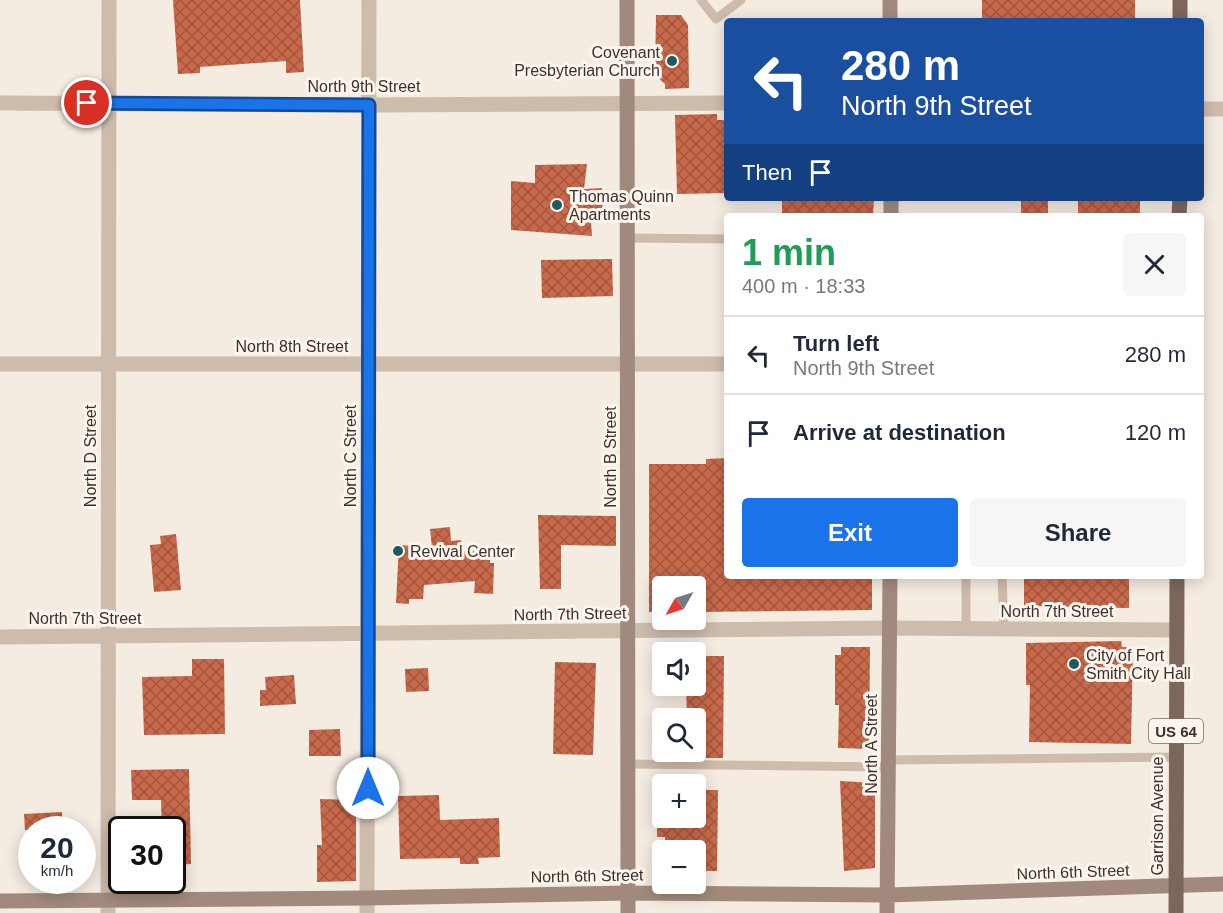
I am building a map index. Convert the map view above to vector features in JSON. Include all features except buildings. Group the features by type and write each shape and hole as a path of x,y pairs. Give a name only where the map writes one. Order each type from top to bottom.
{"main road":[{"path":"1180,0 1180,18"},
{"name":"Garrison Avenue","path":"1176,913 1177,579"}],"street":[{"name":"North D Street","path":"108,906 109,0"},
{"name":"North C Street","path":"367,906 369,0"},
{"name":"North B Street","path":"627,0 628,913"},
{"path":"890,0 890,18"},
{"name":"North 9th Street","path":"0,103 369,105 724,103"},
{"path":"1204,108 1223,109"},
{"name":"North 8th Street","path":"0,364 724,364"},
{"name":"North A Street","path":"887,913 890,579"},
{"name":"North 7th Street","path":"0,637 890,628 1177,630"},
{"name":"North 6th Street","path":"0,901 108,906 367,906 629,893 888,895 1223,884"}],"lane":[{"path":"701,0 716,19 741,0"},
{"path":"627,238 724,239"},
{"path":"966,579 966,628"},
{"path":"1002,579 1004,629"},
{"path":"628,764 889,764 1176,757"}],"place":[{"name":"Covenant Presbyterian Church","path":"672,61"},
{"name":"Thomas Quinn Apartments","path":"557,205"},
{"name":"Revival Center","path":"398,551"},
{"name":"City of Fort Smith City Hall","path":"1074,664"}],"route":[{"path":"87,103 369,105 368,788"}]}
